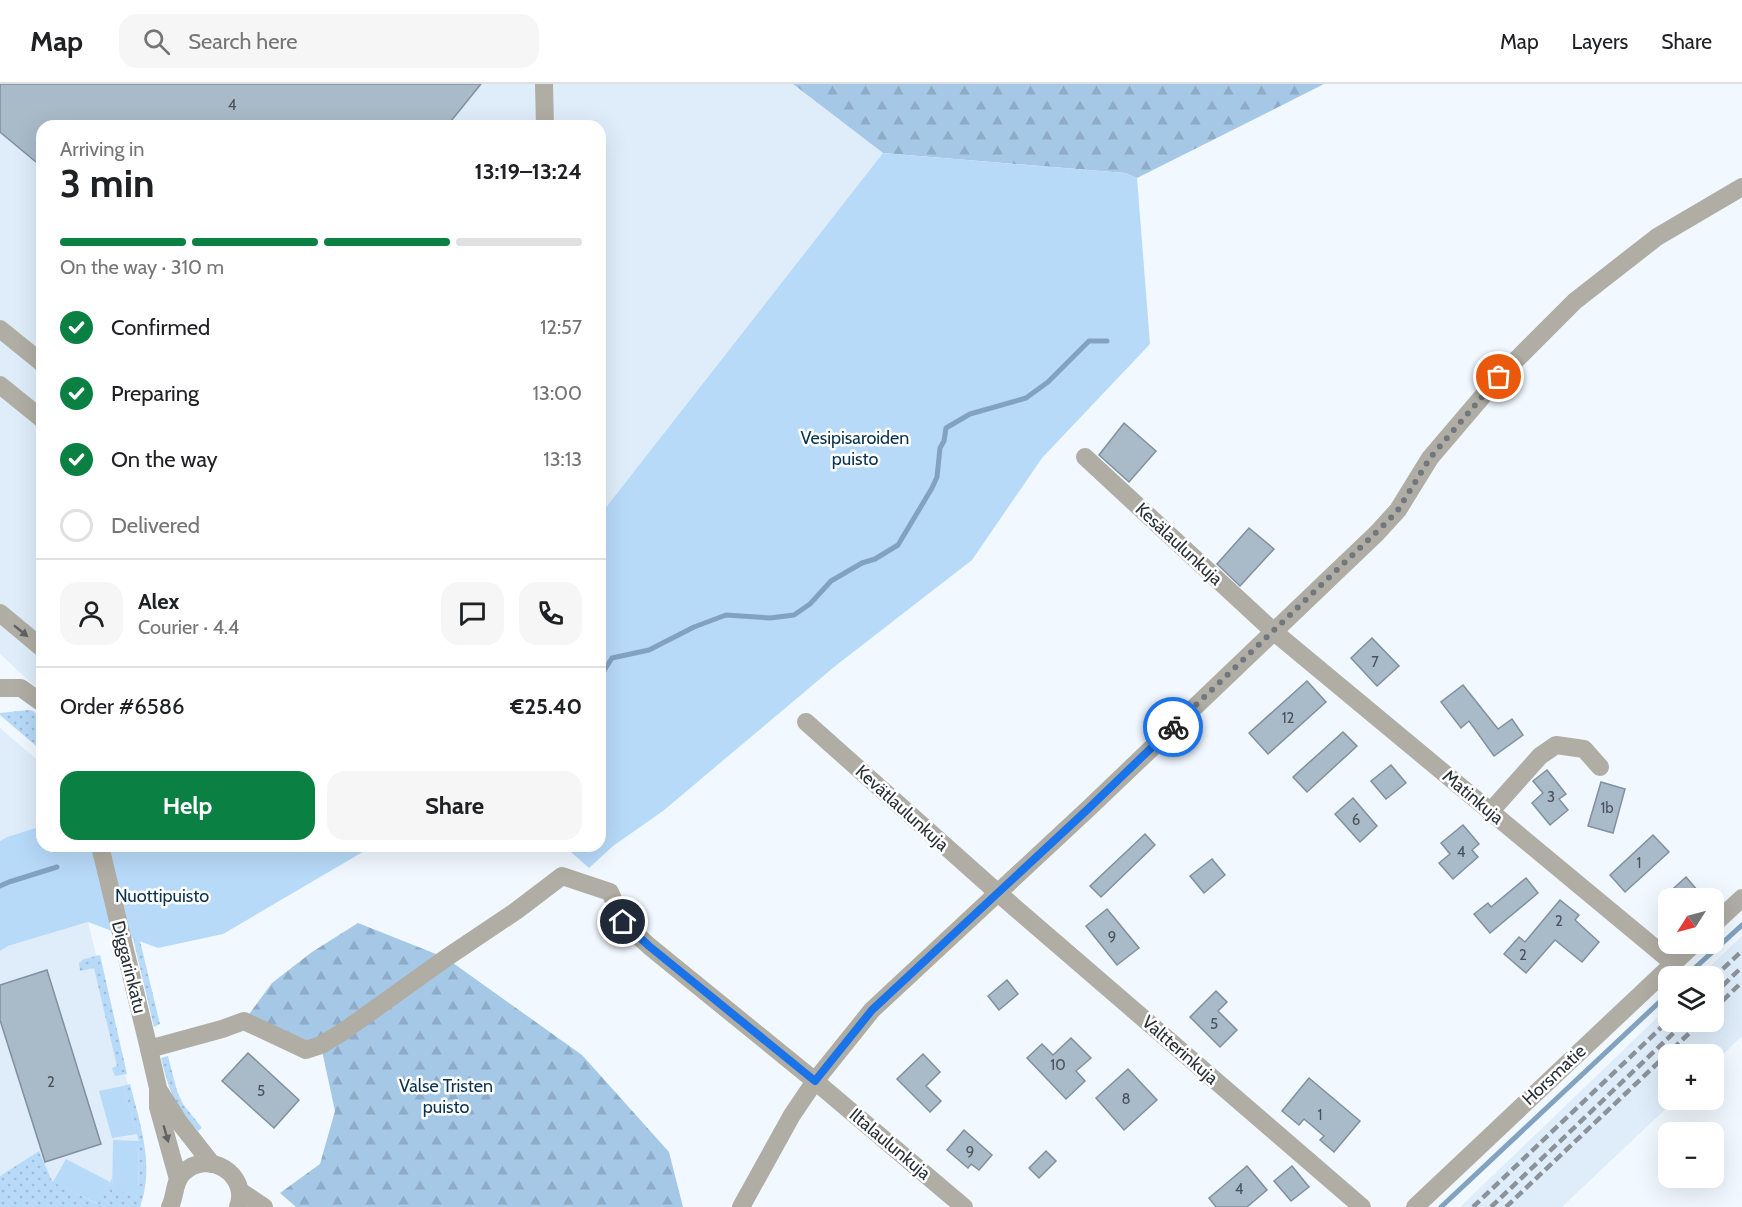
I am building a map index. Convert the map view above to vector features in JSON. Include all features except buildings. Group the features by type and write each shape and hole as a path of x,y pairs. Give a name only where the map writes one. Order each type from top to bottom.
{"street":[{"path":"544,84 545,120"},
{"path":"741,1207 792,1115 815,1081 872,1010 1088,809 1384,525 1398,510 1430,458 1499,377 1575,301 1657,237 1742,187"},
{"path":"0,329 36,358"},
{"path":"0,385 36,414"},
{"name":"Kesälaulunkuja","path":"1085,458 1273,631"},
{"path":"0,613 36,643"},
{"name":"Matinkuja","path":"1273,631 1673,963"},
{"path":"0,688 21,688 36,699"},
{"name":"Kevätlaulunkuja","path":"806,722 998,893"},
{"path":"1490,812 1540,756 1556,745 1584,749 1600,767"},
{"name":"Diggarinkatu","path":"101,852 158,1088 158,1107 178,1179"},
{"name":"Iltalaulunkuja","path":"149,1048 244,1021 306,1050 321,1046 516,911 562,876 610,892 623,922 649,946 815,1081 964,1207"},
{"name":"Valtterinkuja","path":"998,893 1362,1207"},
{"path":"1724,915 1742,898"},
{"name":"Horsmatie","path":"1415,1207 1683,954"},
{"name":"Diggarinkatu","path":"158,1088 179,1122 212,1164 221,1166 236,1181 239,1199"},
{"path":"171,1206 178,1179 189,1167 200,1163 212,1164"},
{"path":"239,1199 264,1207"}],"shaded area":[{"path":"0,84 793,84 883,153 606,507 606,120 36,120 36,687 0,654"},
{"path":"0,728 36,759 36,828 0,841"},
{"path":"88,922 146,1158 107,1207 62,1207 39,1151 0,1176 0,951 8,946"},
{"path":"1742,936 1742,1036 1724,1053 1724,1044 1658,1044 1658,1110 1664,1110 1562,1207 1460,1207 1658,1017 1658,1032 1724,1032 1724,966 1710,966"}],"green space":[{"path":"793,84 1324,84 1137,178 1125,173 883,153"},
{"name":"Vesipisaroiden puisto","path":"883,153 1125,173 1137,178 1150,344 1042,458 972,560 834,667 663,811 613,846 589,868 571,852 606,852 606,507"},
{"path":"29,710 36,714 36,746 0,715 0,713"},
{"name":"Nuottipuisto","path":"36,828 36,852 363,852 223,934 158,948 88,922 8,946 0,951 0,841"},
{"path":"132,908 160,1024 154,1027 126,909"},
{"name":"Valse Tristen puisto","path":"358,923 446,958 582,1055 669,1152 683,1207 296,1207 280,1193 320,1164 335,1111 321,1046 244,1021 272,983 312,952"},
{"path":"100,955 127,1074 115,1076 112,1068 117,1066 94,968 80,971 79,963 84,959"},
{"path":"168,1056 177,1091 183,1104 202,1128 198,1131 183,1113 170,1089 161,1058"},
{"path":"130,1084 142,1130 146,1161 144,1192 140,1207 0,1207 0,1176 39,1151 52,1181 97,1204 112,1179 112,1192 138,1192 139,1141 123,1086"},
{"path":"123,1086 137,1134 112,1138 99,1091"},
{"path":"113,1140 139,1141 138,1192 112,1192"},
{"path":"66,1159 110,1182 98,1204 53,1182"}],"waterway":[{"path":"606,668 612,658 649,650 694,627 726,615 770,618 794,615 810,604 831,581 898,545 937,477 940,448 944,441 946,428 970,414 1026,398 1048,382 1089,341 1107,341"},
{"path":"0,886 57,867"},
{"path":"1697,966 1742,925"},
{"path":"1441,1207 1658,1003"}],"railway":[{"path":"1724,968 1742,951"},
{"path":"1724,984 1742,967"},
{"path":"1724,999 1742,982"},
{"path":"1473,1207 1658,1031"},
{"path":"1491,1207 1675,1032"},
{"path":"1506,1207 1690,1032"}],"way so far":[{"path":"1173,727 1388,521 1398,510 1430,458 1499,377"}],"route":[{"path":"623,922 649,946 815,1081 872,1010 1173,727"}]}
